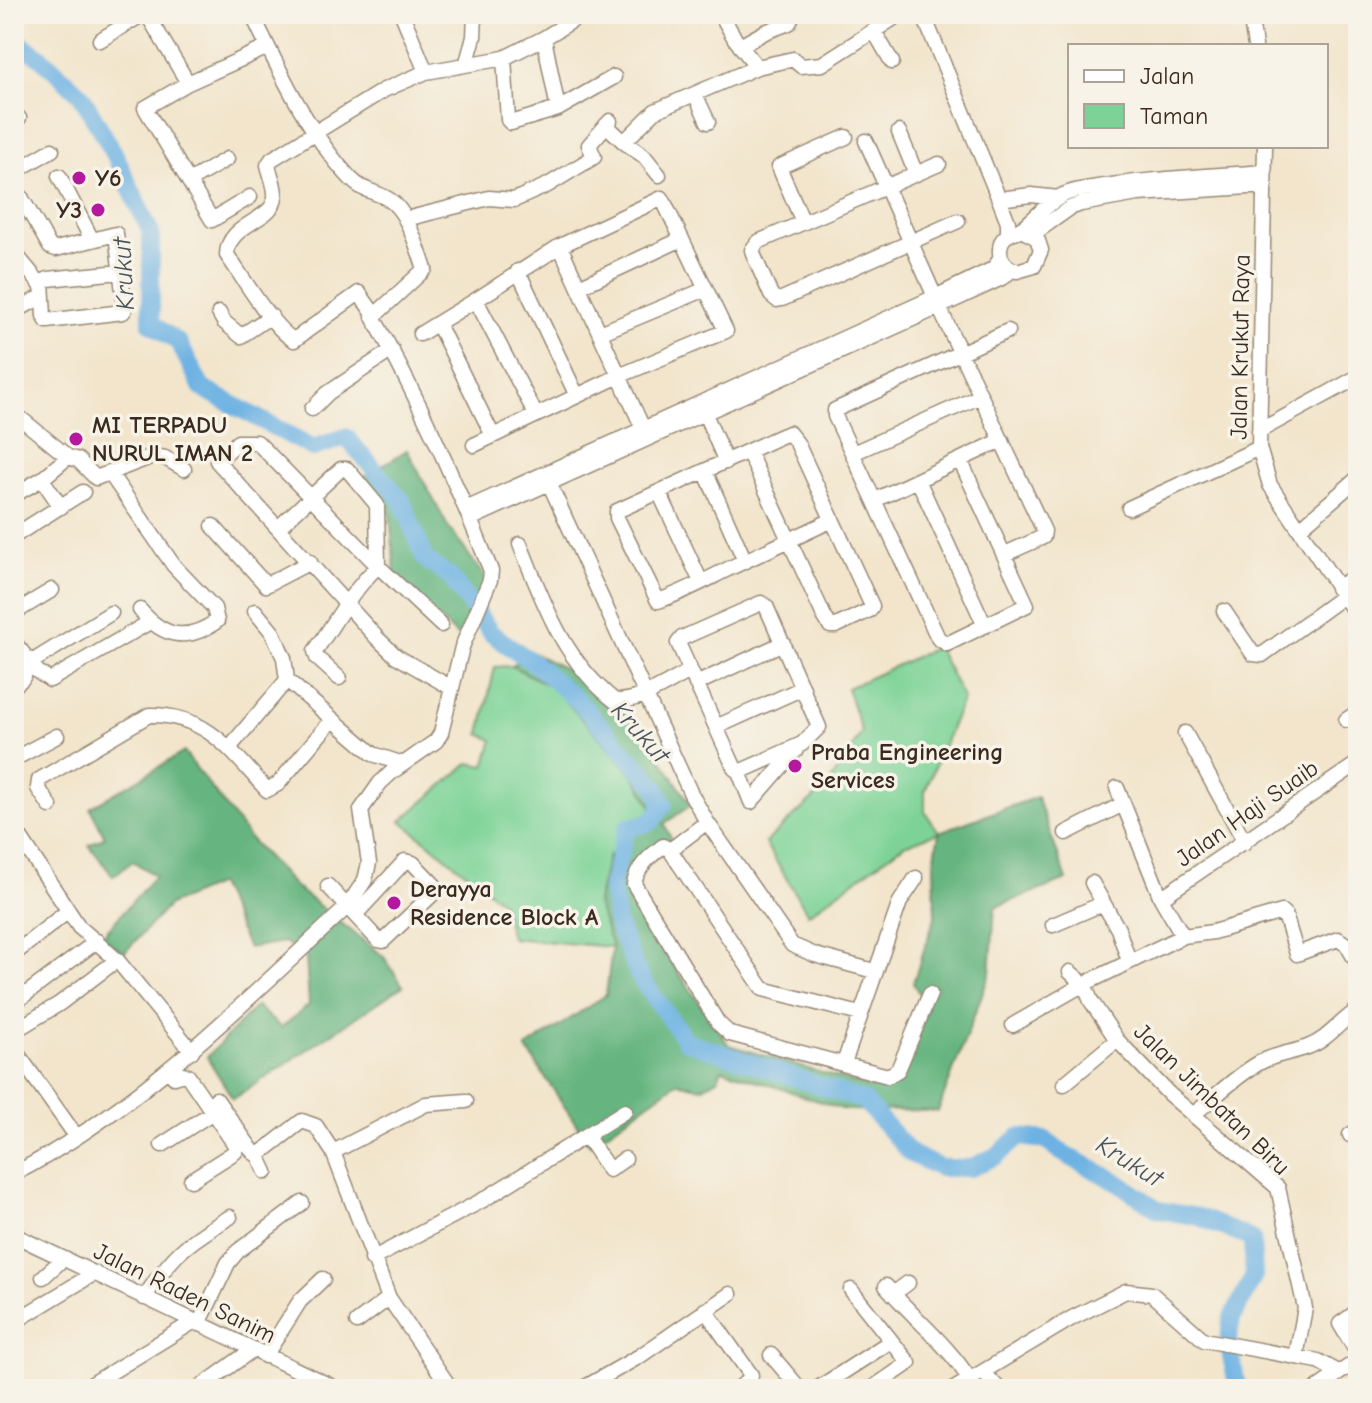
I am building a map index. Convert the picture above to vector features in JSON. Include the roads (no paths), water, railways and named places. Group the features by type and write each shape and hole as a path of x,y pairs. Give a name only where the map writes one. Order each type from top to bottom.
{"street":[{"path":"100,40 145,14 188,83"},
{"path":"252,14 315,133 351,179 366,191 391,199 406,219 425,269 374,314"},
{"path":"402,14 426,72"},
{"path":"467,62 474,37 475,14"},
{"path":"351,911 369,863 361,810 380,783 436,741 441,733 450,687 491,571 392,350 374,314 359,293 294,340 271,316 227,255 227,246 231,237 271,206 275,197 268,165 272,159 384,90 426,72 467,62 504,58 583,14"},
{"path":"721,14 757,67"},
{"path":"740,46 789,23 793,14"},
{"path":"624,142 655,111 757,67 793,59 801,66 822,64 900,14"},
{"path":"923,14 999,199 1017,230 1041,250 1038,262 1023,271 1006,264"},
{"path":"1255,44 1251,18 1270,14"},
{"path":"874,31 892,62"},
{"path":"544,38 558,109"},
{"path":"250,197 212,220 145,108 188,83 268,47"},
{"path":"504,58 509,122 558,109 614,77"},
{"path":"695,94 708,122"},
{"path":"406,219 489,198 514,200 548,185 594,157 589,145 608,123 624,142 644,156 659,175"},
{"path":"899,132 916,174"},
{"path":"803,222 779,167 846,137"},
{"path":"866,141 1044,531 1043,537 1005,554"},
{"name":"Jalan Krukut Raya","path":"1265,148 1259,448 1270,485 1358,617"},
{"path":"14,172 52,150"},
{"path":"189,181 227,159"},
{"path":"939,164 758,242 752,250 771,295 777,300 958,221"},
{"path":"59,176 92,240"},
{"path":"999,199 1031,195 1065,200 1265,179"},
{"path":"14,256 41,291 47,321 123,312 125,309 116,234 60,248 50,247 21,197"},
{"path":"420,334 560,246 661,197 726,331 619,376 474,445"},
{"path":"468,514 937,302 1004,277 1006,264 1000,248 1017,230 1065,200"},
{"path":"579,287 682,239"},
{"path":"560,246 646,434"},
{"path":"60,248 62,278"},
{"path":"518,271 577,396"},
{"path":"14,312 41,291 48,279 120,272"},
{"path":"600,333 706,289"},
{"path":"476,300 536,415"},
{"path":"219,313 224,322 241,336 271,316"},
{"path":"438,324 493,436"},
{"path":"960,460 1027,605 950,644 940,641 835,416 835,410 1008,331"},
{"path":"312,409 328,393 392,350"},
{"path":"1259,431 1358,377"},
{"path":"853,453 981,396"},
{"path":"703,408 726,462"},
{"path":"14,413 68,457 78,460 96,478 158,456 184,469"},
{"path":"748,451 789,540 824,616 830,626 870,610 872,606 794,436 787,433 617,511 617,518 658,601 701,582 789,540 832,520"},
{"path":"875,500 1002,440"},
{"path":"441,625 378,566 257,442 238,442 217,461 396,656 450,687"},
{"path":"1129,508 1259,448"},
{"path":"14,495 42,479 68,457"},
{"path":"278,528 341,469 347,469 377,505 378,566 345,602 340,615 315,651 317,658 339,678"},
{"path":"705,471 745,561"},
{"path":"109,472 174,566 218,615 217,621 201,632 180,636 150,622 140,610"},
{"path":"1299,529 1358,478"},
{"path":"42,479 61,507"},
{"path":"548,479 691,794 707,822 792,945 815,955 874,971"},
{"path":"918,480 985,626"},
{"path":"15,534 83,492"},
{"path":"659,492 701,582"},
{"path":"213,526 266,585 310,562"},
{"path":"520,544 564,645 585,675 615,701 627,700 693,678 783,643"},
{"path":"1224,611 1253,654 1262,655 1358,574"},
{"path":"14,613 52,590"},
{"path":"759,603 766,606 819,727 751,802 693,678 678,648 682,638 759,603"},
{"path":"255,611 273,633 284,658 287,680 373,754 403,764"},
{"path":"14,686 22,679 30,663 111,613"},
{"path":"14,642 30,663 48,679 54,679 150,622"},
{"path":"229,748 287,680"},
{"path":"716,727 803,688"},
{"path":"50,806 38,788 39,780 149,715 167,715 199,725 218,736 267,790 278,784 332,720"},
{"path":"1185,733 1245,842"},
{"path":"14,759 57,736"},
{"path":"739,772 802,744"},
{"path":"373,754 380,783"},
{"name":"Jalan Haji Suaib","path":"1161,898 1358,763"},
{"path":"1117,788 1161,898 1183,936"},
{"path":"1066,833 1123,804"},
{"path":"670,850 707,822"},
{"path":"15,833 79,927 117,960 189,1054 258,1155 266,1172"},
{"path":"860,1014 763,989 670,850 663,846 647,858 634,884 718,1023 730,1034 888,1076 895,1073 930,994"},
{"path":"17,1166 41,1161 169,1070 351,911 405,861 413,863 438,889 383,941 378,940 351,911 328,886"},
{"path":"844,1063 900,902 916,878"},
{"path":"1092,883 1118,929 1129,961"},
{"path":"1053,925 1102,904"},
{"path":"14,954 68,911"},
{"path":"1013,1025 1084,984 1183,936 1213,932 1282,912 1297,954 1338,939 1347,945 1358,964"},
{"path":"14,1003 97,941"},
{"path":"14,1031 59,1004 117,960"},
{"path":"1070,972 1084,984"},
{"name":"Jalan Jimbatan Biru","path":"1084,984 1091,1001 1117,1040 1169,1094 1278,1188 1305,1308 1296,1357"},
{"path":"1194,1114 1257,1064 1306,1048 1324,1038 1358,1010"},
{"path":"1064,1084 1117,1040"},
{"path":"14,1049 76,1136"},
{"path":"169,1070 174,1077 188,1076 237,1150 191,1180"},
{"path":"333,1152 426,1104 466,1101"},
{"path":"372,1259 483,1200 625,1111"},
{"path":"162,1145 213,1112"},
{"path":"258,1155 302,1121 316,1126 333,1152 389,1298 451,1389"},
{"path":"587,1137 609,1170 625,1159"},
{"path":"84,1389 196,1323 228,1263 238,1251 302,1203"},
{"path":"144,1298 176,1253 230,1217"},
{"name":"Jalan Raden Sanim","path":"16,1239 95,1273 337,1389"},
{"path":"43,1277 63,1259"},
{"path":"14,1322 95,1273"},
{"path":"198,1389 259,1353 300,1301 323,1279"},
{"path":"908,1283 890,1290 925,1330 954,1355 970,1380"},
{"path":"851,1290 909,1363 871,1389"},
{"path":"954,1389 1072,1318 1126,1291 1152,1294 1204,1340 1318,1361 1338,1372"},
{"path":"582,1389 640,1356 730,1294"},
{"path":"357,1322 389,1298"},
{"path":"705,1310 751,1375 738,1389"},
{"path":"1316,1389 1358,1357 1340,1324 1358,1311"},
{"path":"817,1389 891,1341"},
{"path":"771,1355 800,1389"},
{"path":"984,1373 999,1389"}],"waterway":[{"name":"Krukut","path":"14,39 41,58 81,95 115,155 151,233 151,323 179,343 202,388 313,448 346,437 402,501 425,559 451,578 492,634 535,664 578,701 655,786 664,804 651,822 627,828 611,886 617,924 639,976 686,1041 864,1101 911,1154 940,1168 970,1168 996,1156 1019,1137 1046,1140 1059,1151 1117,1182 1159,1210 1199,1217 1252,1239 1254,1276 1232,1318 1228,1342 1238,1389"}],"place":[{"name":"Y6","path":"79,178"},
{"name":"Y3","path":"98,210"},
{"name":"MI TERPADU NURUL IMAN 2","path":"76,439"},
{"name":"Praba Engineering Services","path":"795,766"},
{"name":"Derayya Residence Block A","path":"394,903"}]}
